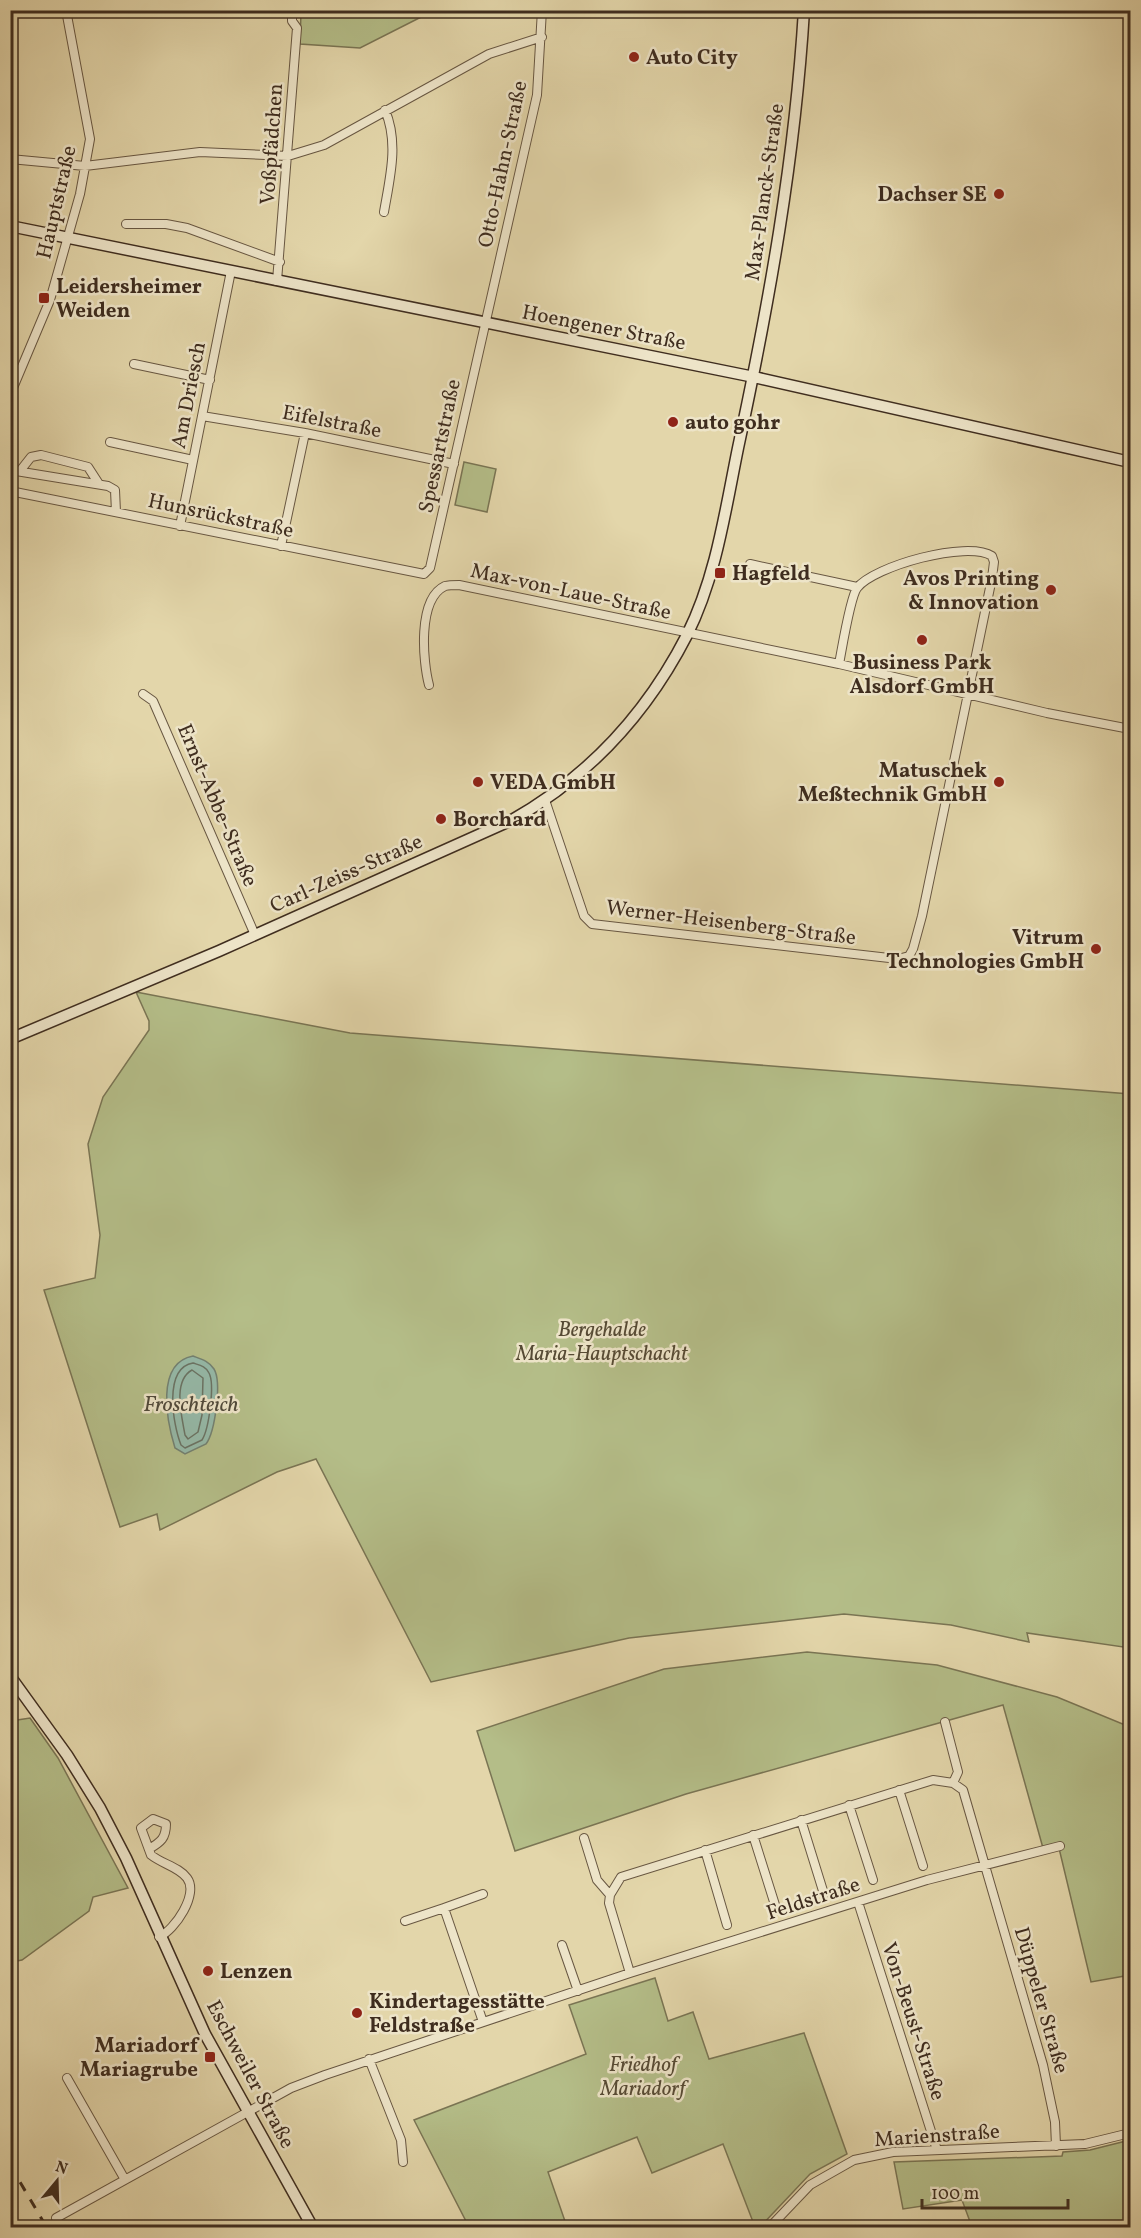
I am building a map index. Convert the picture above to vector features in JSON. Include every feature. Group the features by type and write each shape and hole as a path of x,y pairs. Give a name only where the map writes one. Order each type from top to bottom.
{"street":[{"name":"Hauptstraße","path":"11,393 44,319 68,238 90,139 66,10"},
{"name":"Voßpfädchen","path":"277,281 297,28 292,21 292,10"},
{"name":"Otto-Hahn-Straße","path":"484,323 537,95 542,10"},
{"name":"Max-Planck-Straße","path":"754,377 784,210 804,10"},
{"path":"10,159 85,165 200,152 288,156 324,145 489,54 542,37"},
{"path":"384,212 393,152 393,129 385,110"},
{"path":"126,224 166,224 186,228 280,262"},
{"name":"Hoengener Straße","path":"10,226 754,377 1131,462"},
{"name":"Am Driesch","path":"180,526 231,272"},
{"name":"Spessartstraße","path":"424,574 430,568 484,323"},
{"path":"134,364 210,381"},
{"name":"Carl-Zeiss-Straße","path":"10,1039 471,840 512,820 545,800 575,777 626,728 646,704 687,634 712,570 754,377"},
{"name":"Eifelstraße","path":"202,416 305,433 454,464"},
{"path":"281,546 305,433"},
{"path":"110,442 193,460"},
{"path":"20,471 31,457 41,455 88,467 99,484"},
{"path":"10,470 99,484 116,489 116,512"},
{"name":"Hunsrückstraße","path":"10,491 424,574"},
{"path":"750,564 858,587 903,564 938,552 978,551 992,556 994,562 992,578 968,692"},
{"name":"Max-von-Laue-Straße","path":"429,685 423,644 431,603 436,594 446,586 476,588 687,634"},
{"path":"839,664 858,587"},
{"path":"687,634 839,664 968,692 1037,711 1131,729"},
{"name":"Werner-Heisenberg-Straße","path":"545,800 584,916 592,924 898,959 909,956 916,940 968,692"},
{"name":"Ernst-Abbe-Straße","path":"143,694 153,701 255,935"},
{"name":"Eschweiler Straße","path":"10,1676 67,1755 100,1808 126,1858 159,1937 205,2034 247,2113 314,2228"},
{"path":"630,1973 609,1903 610,1895 621,1877 933,1780 953,1783 958,1772 945,1722"},
{"name":"Düppeler Straße","path":"953,1783 963,1790 1043,2065 1052,2103 1056,2146"},
{"path":"899,1790 923,1866"},
{"path":"849,1805 873,1880"},
{"path":"801,1820 824,1894"},
{"path":"753,1835 776,1908"},
{"path":"584,1838 597,1880 610,1895"},
{"name":"Feldstraße","path":"61,2228 56,2218 124,2178 291,2088 369,2059 630,1973 858,1902 1060,1846"},
{"path":"149,1849 151,1856 186,1876 190,1882 189,1893 179,1921 172,1929 159,1937"},
{"path":"705,1850 727,1925"},
{"path":"405,1921 483,1894"},
{"name":"Von-Beust-Straße","path":"858,1902 936,2150"},
{"path":"444,1908 483,2022"},
{"path":"562,1945 578,1991"},
{"path":"369,2059 401,2140 403,2162"},
{"path":"67,2078 124,2178"},
{"name":"Marienstraße","path":"769,2228 810,2185 854,2160 893,2152 1085,2145 1131,2133"}],"green space":[{"path":"301,11 433,11 360,48 300,44"},
{"path":"464,462 496,469 487,512 455,505"},
{"name":"Bergehalde Maria-Hauptschacht","path":"136,992 350,1033 1130,1094 1130,1648 1027,1633 1029,1642 951,1625 844,1614 629,1638 431,1682 316,1459 277,1472 160,1530 157,1514 120,1527 44,1290 95,1278 100,1235 88,1144 103,1097 149,1030 149,1021"},
{"path":"807,1652 937,1665 1057,1697 1130,1727 1130,1975 1091,1982 1058,1844 1043,1848 1003,1705 686,1794 515,1851 477,1731 664,1669"},
{"path":"30,1718 58,1758 128,1888 93,1897 89,1911 22,1960 11,1962 11,1721"},
{"name":"Friedhof Mariadorf","path":"655,1978 668,2021 693,2012 709,2059 804,2033 847,2154 810,2174 760,2227 755,2227 723,2144 652,2173 637,2137 548,2172 567,2227 469,2227 414,2120 586,2054 569,2005"},
{"path":"1130,2140 1130,2227 972,2227 962,2200 903,2209 894,2162 1062,2156 1063,2152 1090,2150"}],"water":[{"name":"Froschteich","path":"193,1356 207,1362 214,1369 217,1395 212,1429 206,1444 185,1454 175,1448 169,1424 168,1381 173,1370 181,1361"}],"railway":[{"path":"10,2165 47,2228"}],"place":[{"name":"Auto City","path":"634,57"},
{"name":"Dachser SE","path":"999,194"},
{"name":"Leidersheimer Weiden","path":"44,298"},
{"name":"auto gohr","path":"673,422"},
{"name":"Hagfeld","path":"720,573"},
{"name":"Avos Printing & Innovation","path":"1051,590"},
{"name":"Business Park Alsdorf GmbH","path":"922,640"},
{"name":"VEDA GmbH","path":"478,782"},
{"name":"Matuschek Meßtechnik GmbH","path":"999,782"},
{"name":"Borchard","path":"441,819"},
{"name":"Vitrum Technologies GmbH","path":"1096,949"},
{"name":"Lenzen","path":"208,1971"},
{"name":"Kindertagesstätte Feldstraße","path":"357,2013"},
{"name":"Mariadorf Mariagrube","path":"210,2057"}]}
